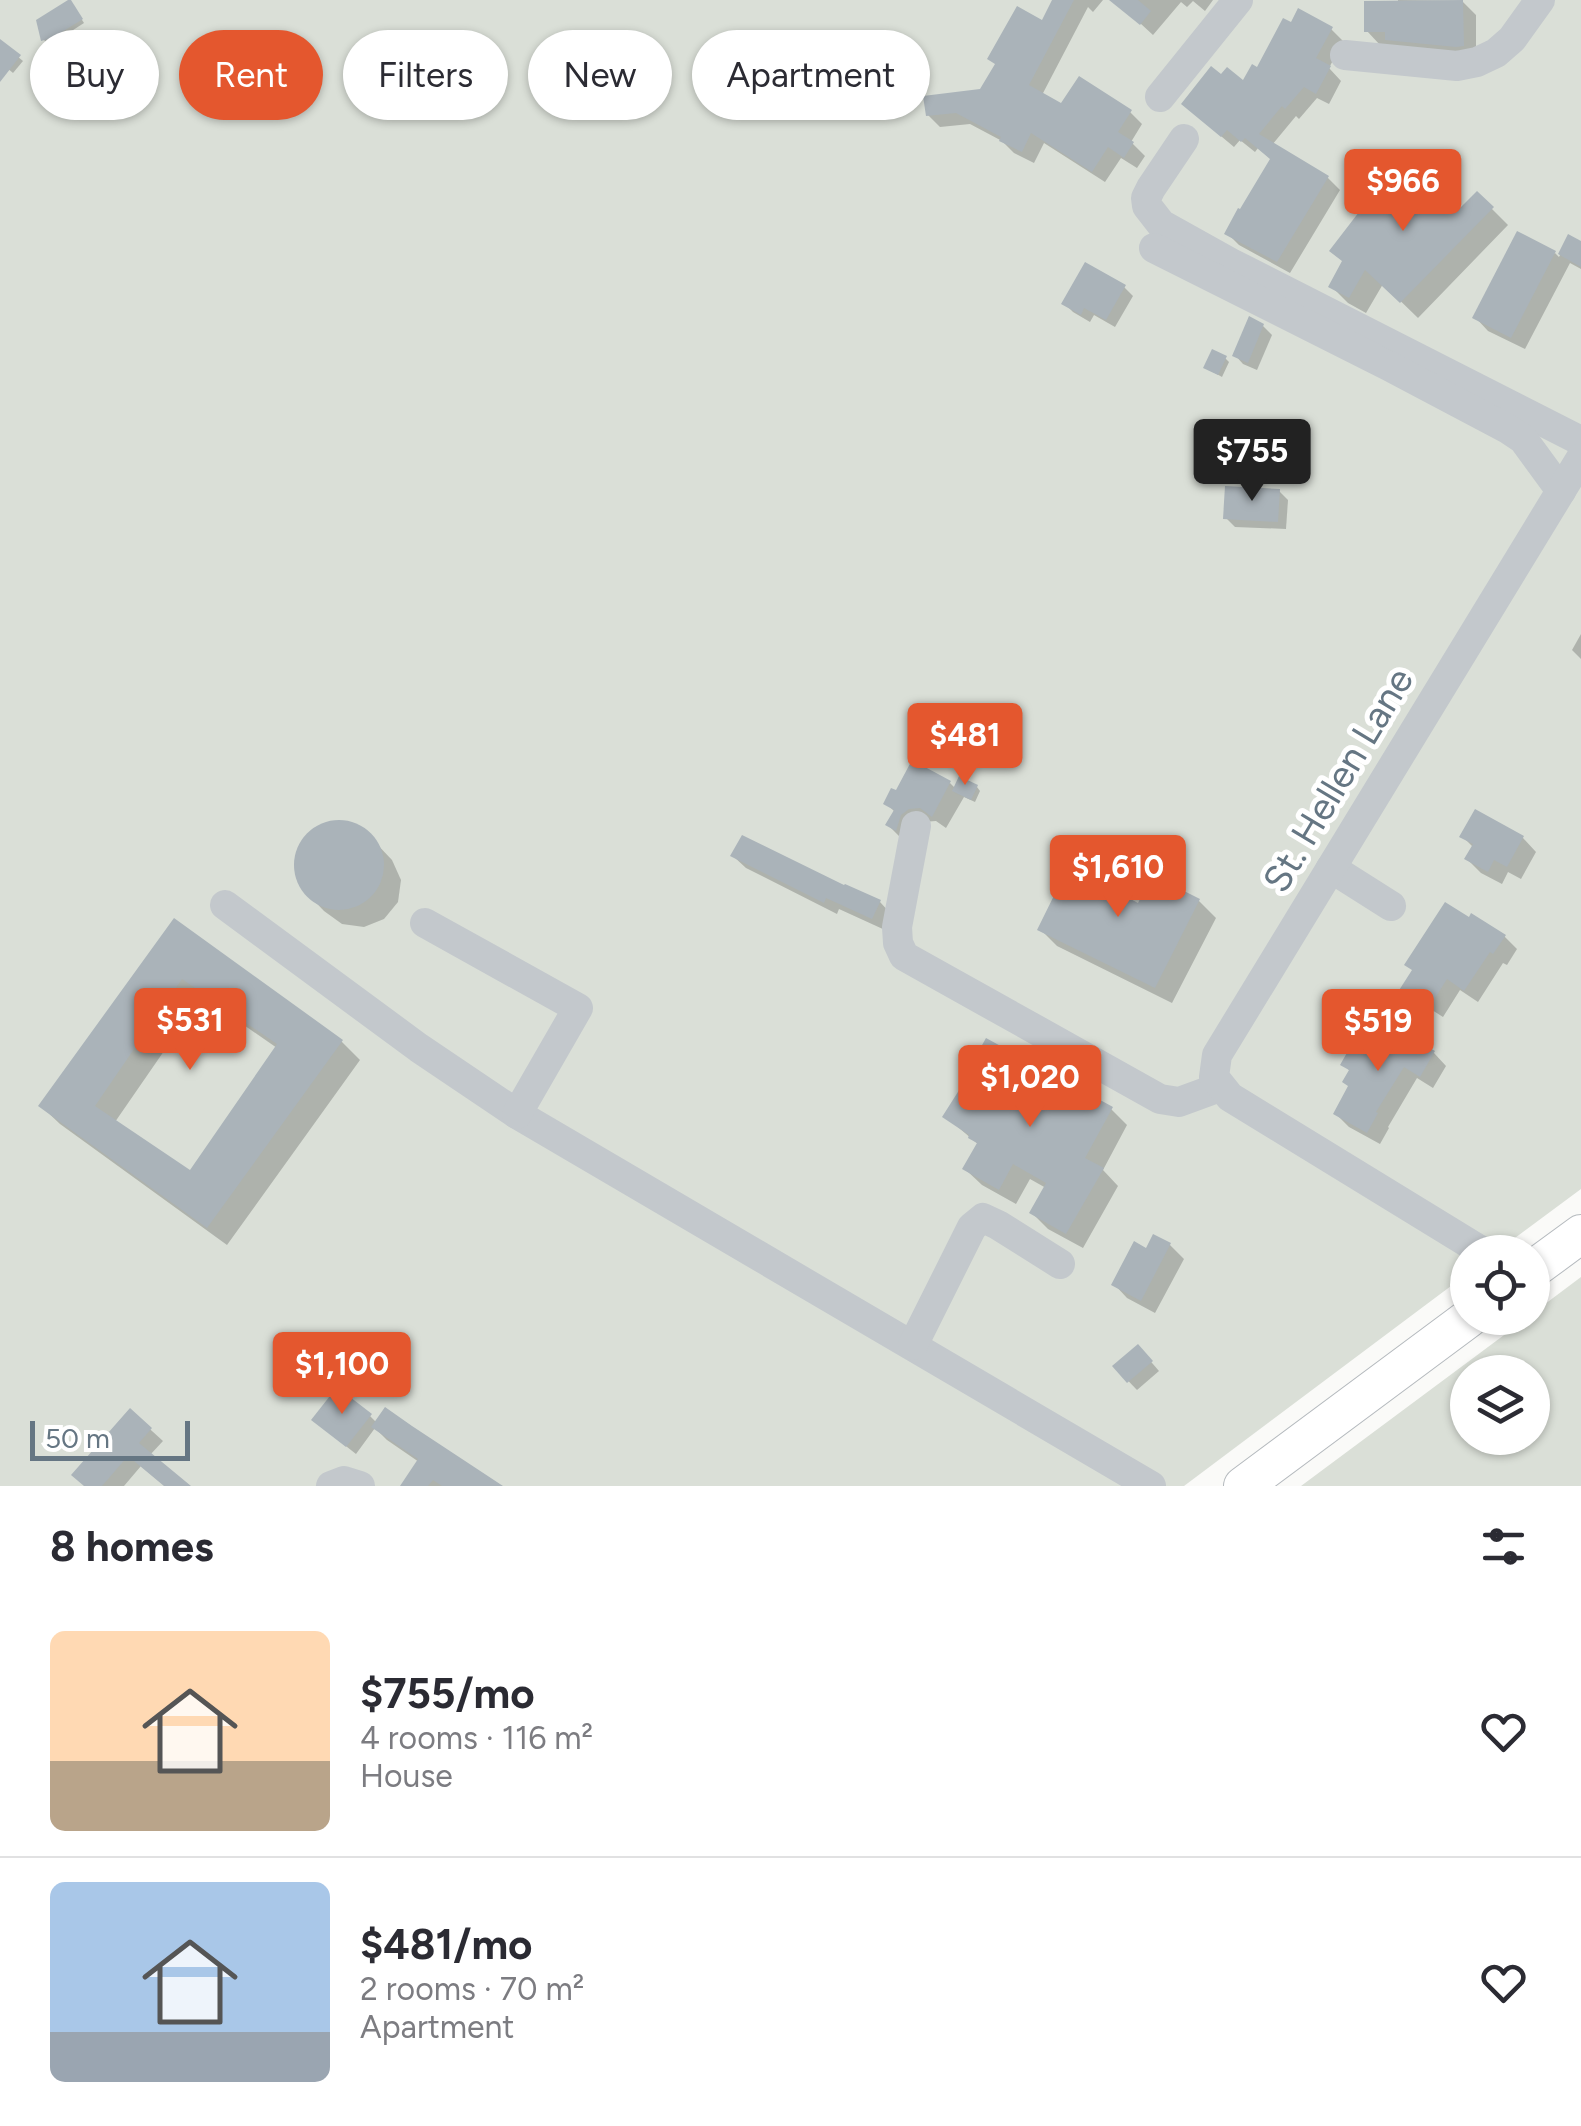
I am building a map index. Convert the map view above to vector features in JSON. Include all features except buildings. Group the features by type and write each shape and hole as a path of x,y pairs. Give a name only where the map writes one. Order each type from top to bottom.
{"main road":[{"path":"1550,1257 1581,1234"},
{"path":"1244,1486 1450,1332"}],"street":[{"path":"1160,96 1238,0"},
{"path":"1345,54 1458,66 1477,62 1512,39 1540,0"},
{"path":"1184,138 1146,198 1146,206 1161,224 1581,440"},
{"path":"1154,248 1508,430 1523,439 1561,491"},
{"name":"St. Hellen Lane","path":"1220,1087 1214,1078 1217,1055 1581,458"},
{"path":"916,826 897,927 904,956 1160,1099 1179,1102 1220,1087 1230,1097 1455,1235"},
{"path":"1331,868 1391,906"},
{"path":"224,905 418,1048 516,1114 1151,1486"},
{"path":"424,924 578,1008 516,1114"},
{"path":"912,1345 972,1227 983,1218 1060,1264"},
{"path":"330,1486 344,1480 360,1486"}],"shaded area":[{"path":"0,0 1581,0 1581,1189 1519,1235 1450,1235 1450,1287 1184,1486 0,1486"},
{"path":"1581,1277 1581,1486 1301,1486 1450,1375 1450,1455 1550,1455 1550,1355 1477,1355 1504,1335 1550,1335 1550,1300"}]}
